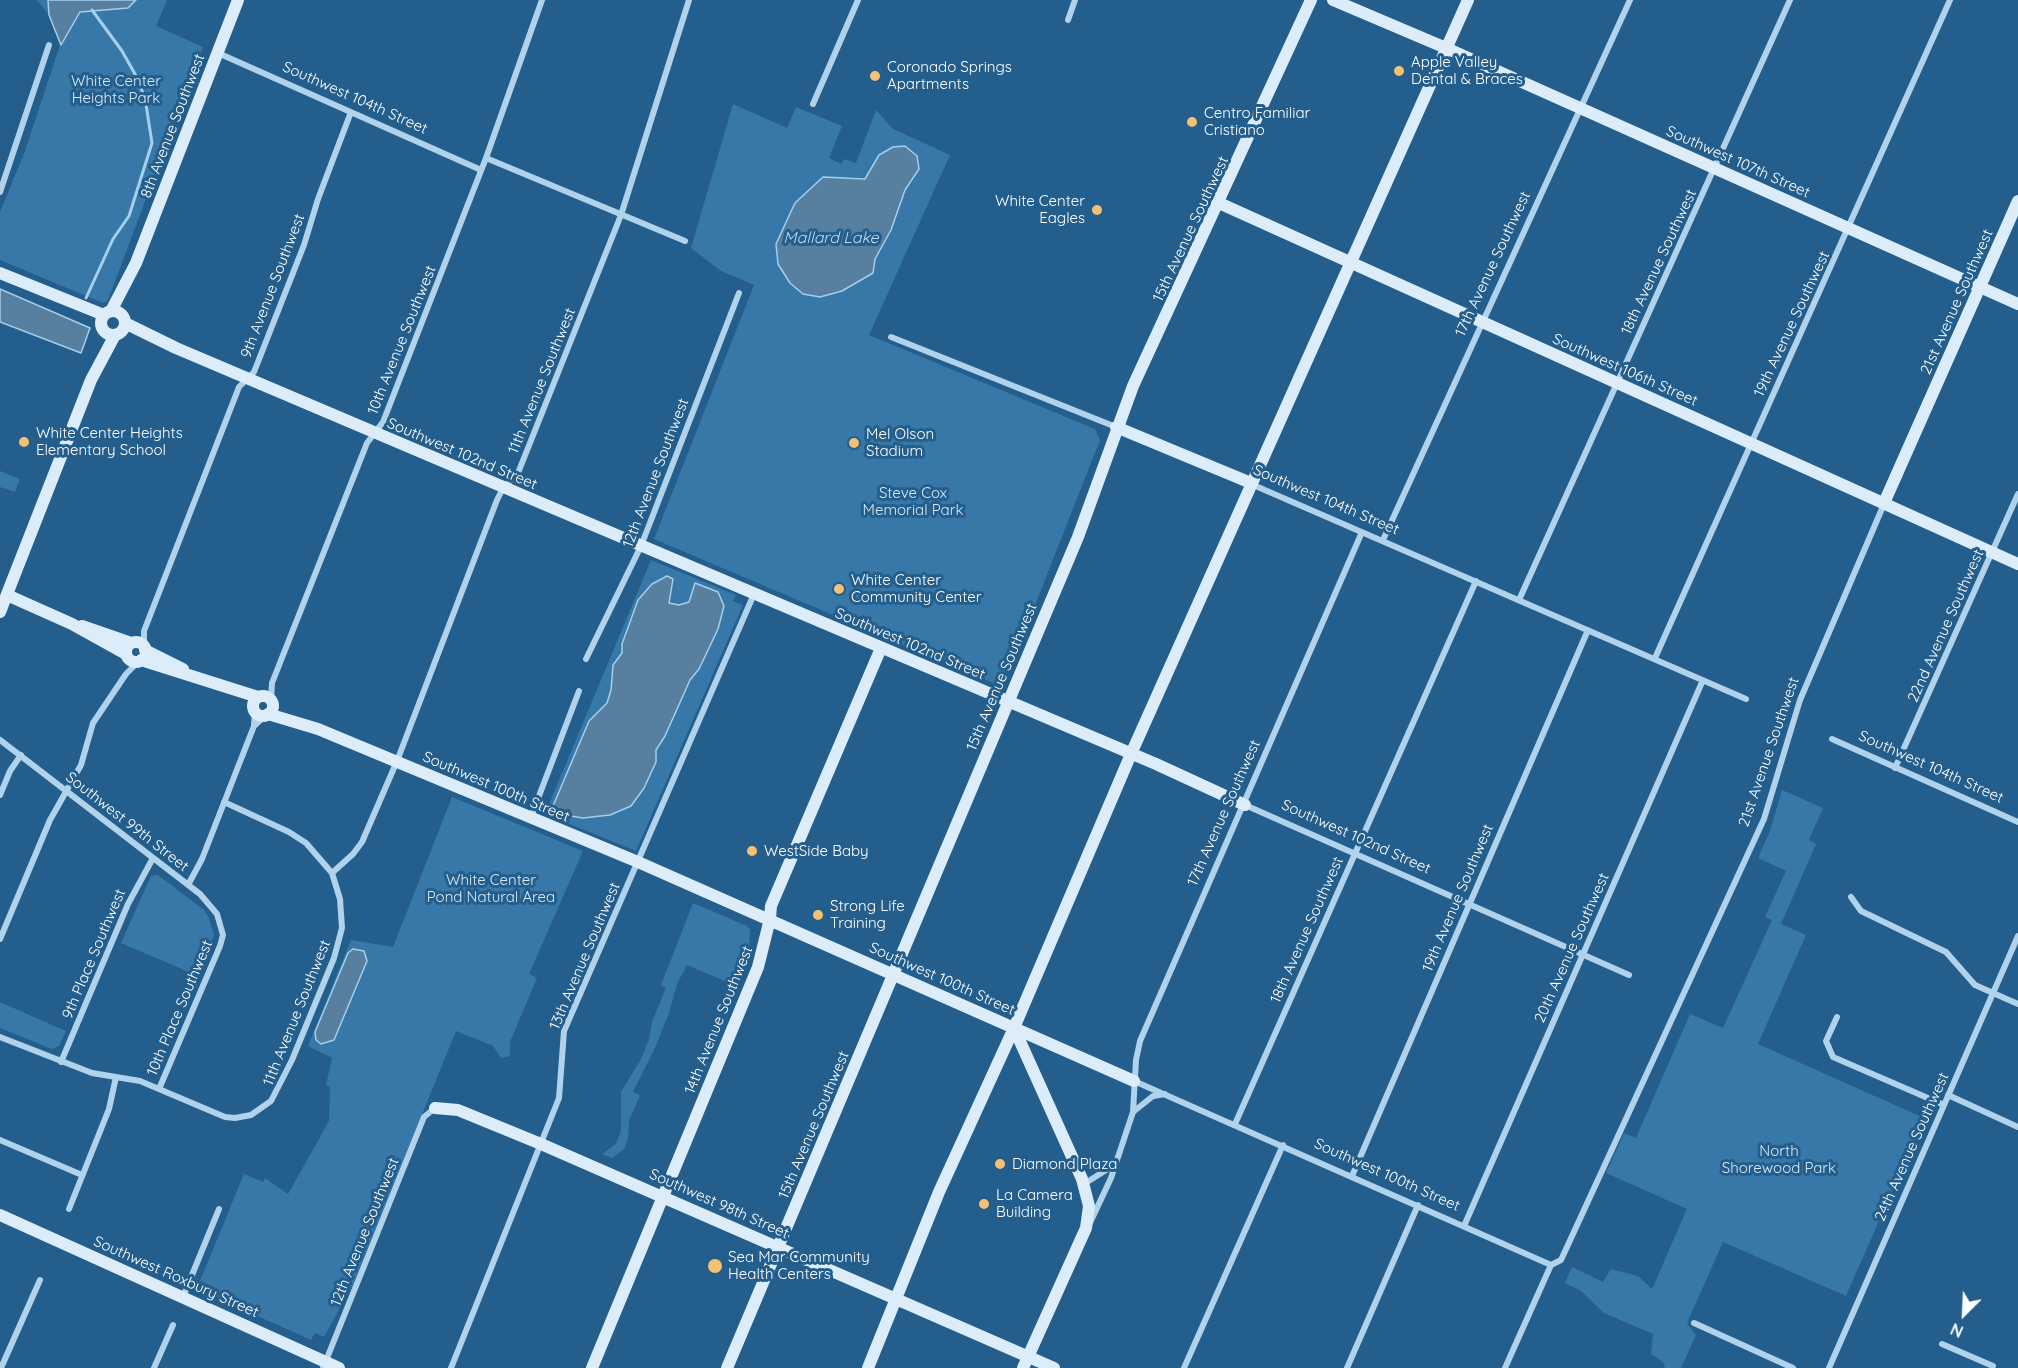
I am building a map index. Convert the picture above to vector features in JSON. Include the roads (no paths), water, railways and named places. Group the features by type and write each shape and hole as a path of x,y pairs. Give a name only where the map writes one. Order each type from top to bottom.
{"street":[{"name":"8th Avenue Southwest","path":"0,612 3,594 91,380 238,0"},
{"name":"10th Avenue Southwest","path":"188,885 202,859 368,443 383,422 486,158 542,0"},
{"name":"11th Avenue Southwest","path":"159,1089 225,1117 235,1118 251,1115 265,1107 276,1095 340,940 342,914 332,873 353,854 362,842 397,761 503,488 518,473 621,215 689,0"},
{"path":"813,104 858,0"},
{"path":"1068,20 1075,0"},
{"name":"15th Avenue Southwest","path":"727,1368 1078,537 1116,427 1133,386 1311,0"},
{"name":"Southwest 107th Street","path":"1333,0 1446,48 2018,304"},
{"path":"868,1368 887,1316 939,1192 1014,1028 1131,754 1468,0"},
{"name":"17th Avenue Southwest","path":"1383,540 1630,0"},
{"name":"18th Avenue Southwest","path":"1519,600 1790,0"},
{"name":"19th Avenue Southwest","path":"1655,658 1950,0"},
{"path":"0,192 49,45"},
{"name":"Southwest 104th Street","path":"217,52 481,170"},
{"name":"9th Avenue Southwest","path":"0,939 50,820 81,765 93,723 126,674 136,652 239,387 254,372 304,245 318,199 351,112"},
{"path":"486,158 685,242"},
{"name":"21st Avenue Southwest","path":"1505,1368 1551,1265 1562,1260 1764,819 1800,699 2018,201"},
{"name":"Southwest 106th Street","path":"1219,202 2018,564"},
{"name":"Southwest 102nd Street","path":"0,273 1131,754 1629,975"},
{"name":"12th Avenue Southwest","path":"586,659 642,546 739,293"},
{"name":"Southwest 104th Street","path":"891,337 1251,483 1746,699"},
{"name":"22nd Avenue Southwest","path":"1895,768 2018,494"},
{"name":"17th Avenue Southwest","path":"1026,1362 1086,1228 1103,1198 1134,1112 1134,1081 1140,1041 1245,805 1362,531"},
{"name":"18th Avenue Southwest","path":"1235,1124 1476,581"},
{"name":"Southwest 100th Street","path":"3,594 770,919 1551,1265"},
{"name":"13th Avenue Southwest","path":"452,1368 561,1090 564,1031 754,594"},
{"name":"19th Avenue Southwest","path":"1352,1176 1588,630"},
{"name":"9th Avenue Southwest","path":"126,674 144,631"},
{"name":"14th Avenue Southwest","path":"592,1368 759,967 771,906 882,648"},
{"name":"20th Avenue Southwest","path":"1464,1226 1703,680"},
{"name":"10th Avenue Southwest","path":"255,726 272,683"},
{"path":"530,818 579,691"},
{"name":"Southwest 104th Street","path":"1832,739 2018,822"},
{"name":"Southwest 99th Street","path":"0,740 188,885 217,914 223,935"},
{"path":"0,795 10,771 21,755"},
{"path":"224,802 290,832 306,843 332,873"},
{"name":"9th Place Southwest","path":"60,1062 128,904 153,858"},
{"path":"1851,897 1861,911 1946,952 1968,979 2018,1004"},
{"name":"10th Place Southwest","path":"159,1089 223,935"},
{"name":"24th Avenue Southwest","path":"1829,1368 2018,936"},
{"path":"1837,1017 1826,1041 1827,1049 1833,1057 1944,1105"},
{"path":"1014,1028 1084,1184 1114,1164"},
{"path":"0,1037 92,1073 140,1081 159,1089"},
{"path":"69,1209 109,1109 116,1077"},
{"path":"1134,1112 1153,1096 1165,1094"},
{"path":"1948,1095 2018,1127"},
{"name":"12th Avenue Southwest","path":"324,1365 424,1118 435,1108"},
{"name":"Southwest 98th Street","path":"435,1108 458,1110 540,1143 895,1298 1026,1362 1054,1368"},
{"path":"0,1140 82,1175"},
{"path":"1184,1368 1283,1145"},
{"name":"17th Avenue Southwest","path":"1084,1184 1089,1206 1086,1228"},
{"path":"1347,1368 1418,1205"},
{"path":"183,1297 219,1209"},
{"name":"Southwest Roxbury Street","path":"0,1215 183,1297 324,1365 339,1368"},
{"path":"1,1368 40,1280"},
{"path":"861,1368 882,1319 887,1316"},
{"path":"1694,1323 1793,1368"},
{"path":"154,1368 173,1325"},
{"path":"1942,1344 1992,1367"}],"water":[{"path":"48,0 136,0 128,8 80,12 61,45 49,15"},
{"name":"Mallard Lake","path":"905,146 917,156 919,169 905,190 891,230 875,259 873,273 842,291 820,297 803,294 790,283 778,264 776,244 795,203 823,177 865,179 879,155 893,147"},
{"path":"0,289 90,328 81,353 0,322"},
{"path":"667,576 673,579 669,603 679,605 689,602 695,583 718,592 724,606 718,629 656,750 656,762 644,788 631,806 610,815 583,818 557,814 553,806 589,721 607,703 611,690 613,665 622,653 622,644 638,600 652,584"},
{"path":"353,949 364,951 367,961 334,1040 321,1044 316,1040 315,1032 348,953"}],"waterway":[{"path":"86,298 113,239 129,216 152,143 145,98 135,74 122,51 92,10"}],"place":[{"name":"Apple Valley Dental & Braces","path":"1399,71"},
{"name":"Coronado Springs Apartments","path":"875,76"},
{"name":"Centro Familiar Cristiano","path":"1192,122"},
{"name":"White Center Eagles","path":"1097,210"},
{"name":"White Center Heights Elementary School","path":"24,442"},
{"name":"Mel Olson Stadium","path":"854,443"},
{"name":"White Center Community Center","path":"839,589"},
{"name":"WestSide Baby","path":"752,851"},
{"name":"Strong Life Training","path":"818,915"},
{"name":"Diamond Plaza","path":"1000,1164"},
{"name":"La Camera Building","path":"984,1204"},
{"name":"Sea Mar Community Health Centers","path":"715,1266"}],"park label":[{"name":"White Center Heights Park","path":"116,90"},
{"name":"Steve Cox Memorial Park","path":"913,502"},
{"name":"White Center Pond Natural Area","path":"491,888"},
{"name":"North Shorewood Park","path":"1779,1160"}]}
